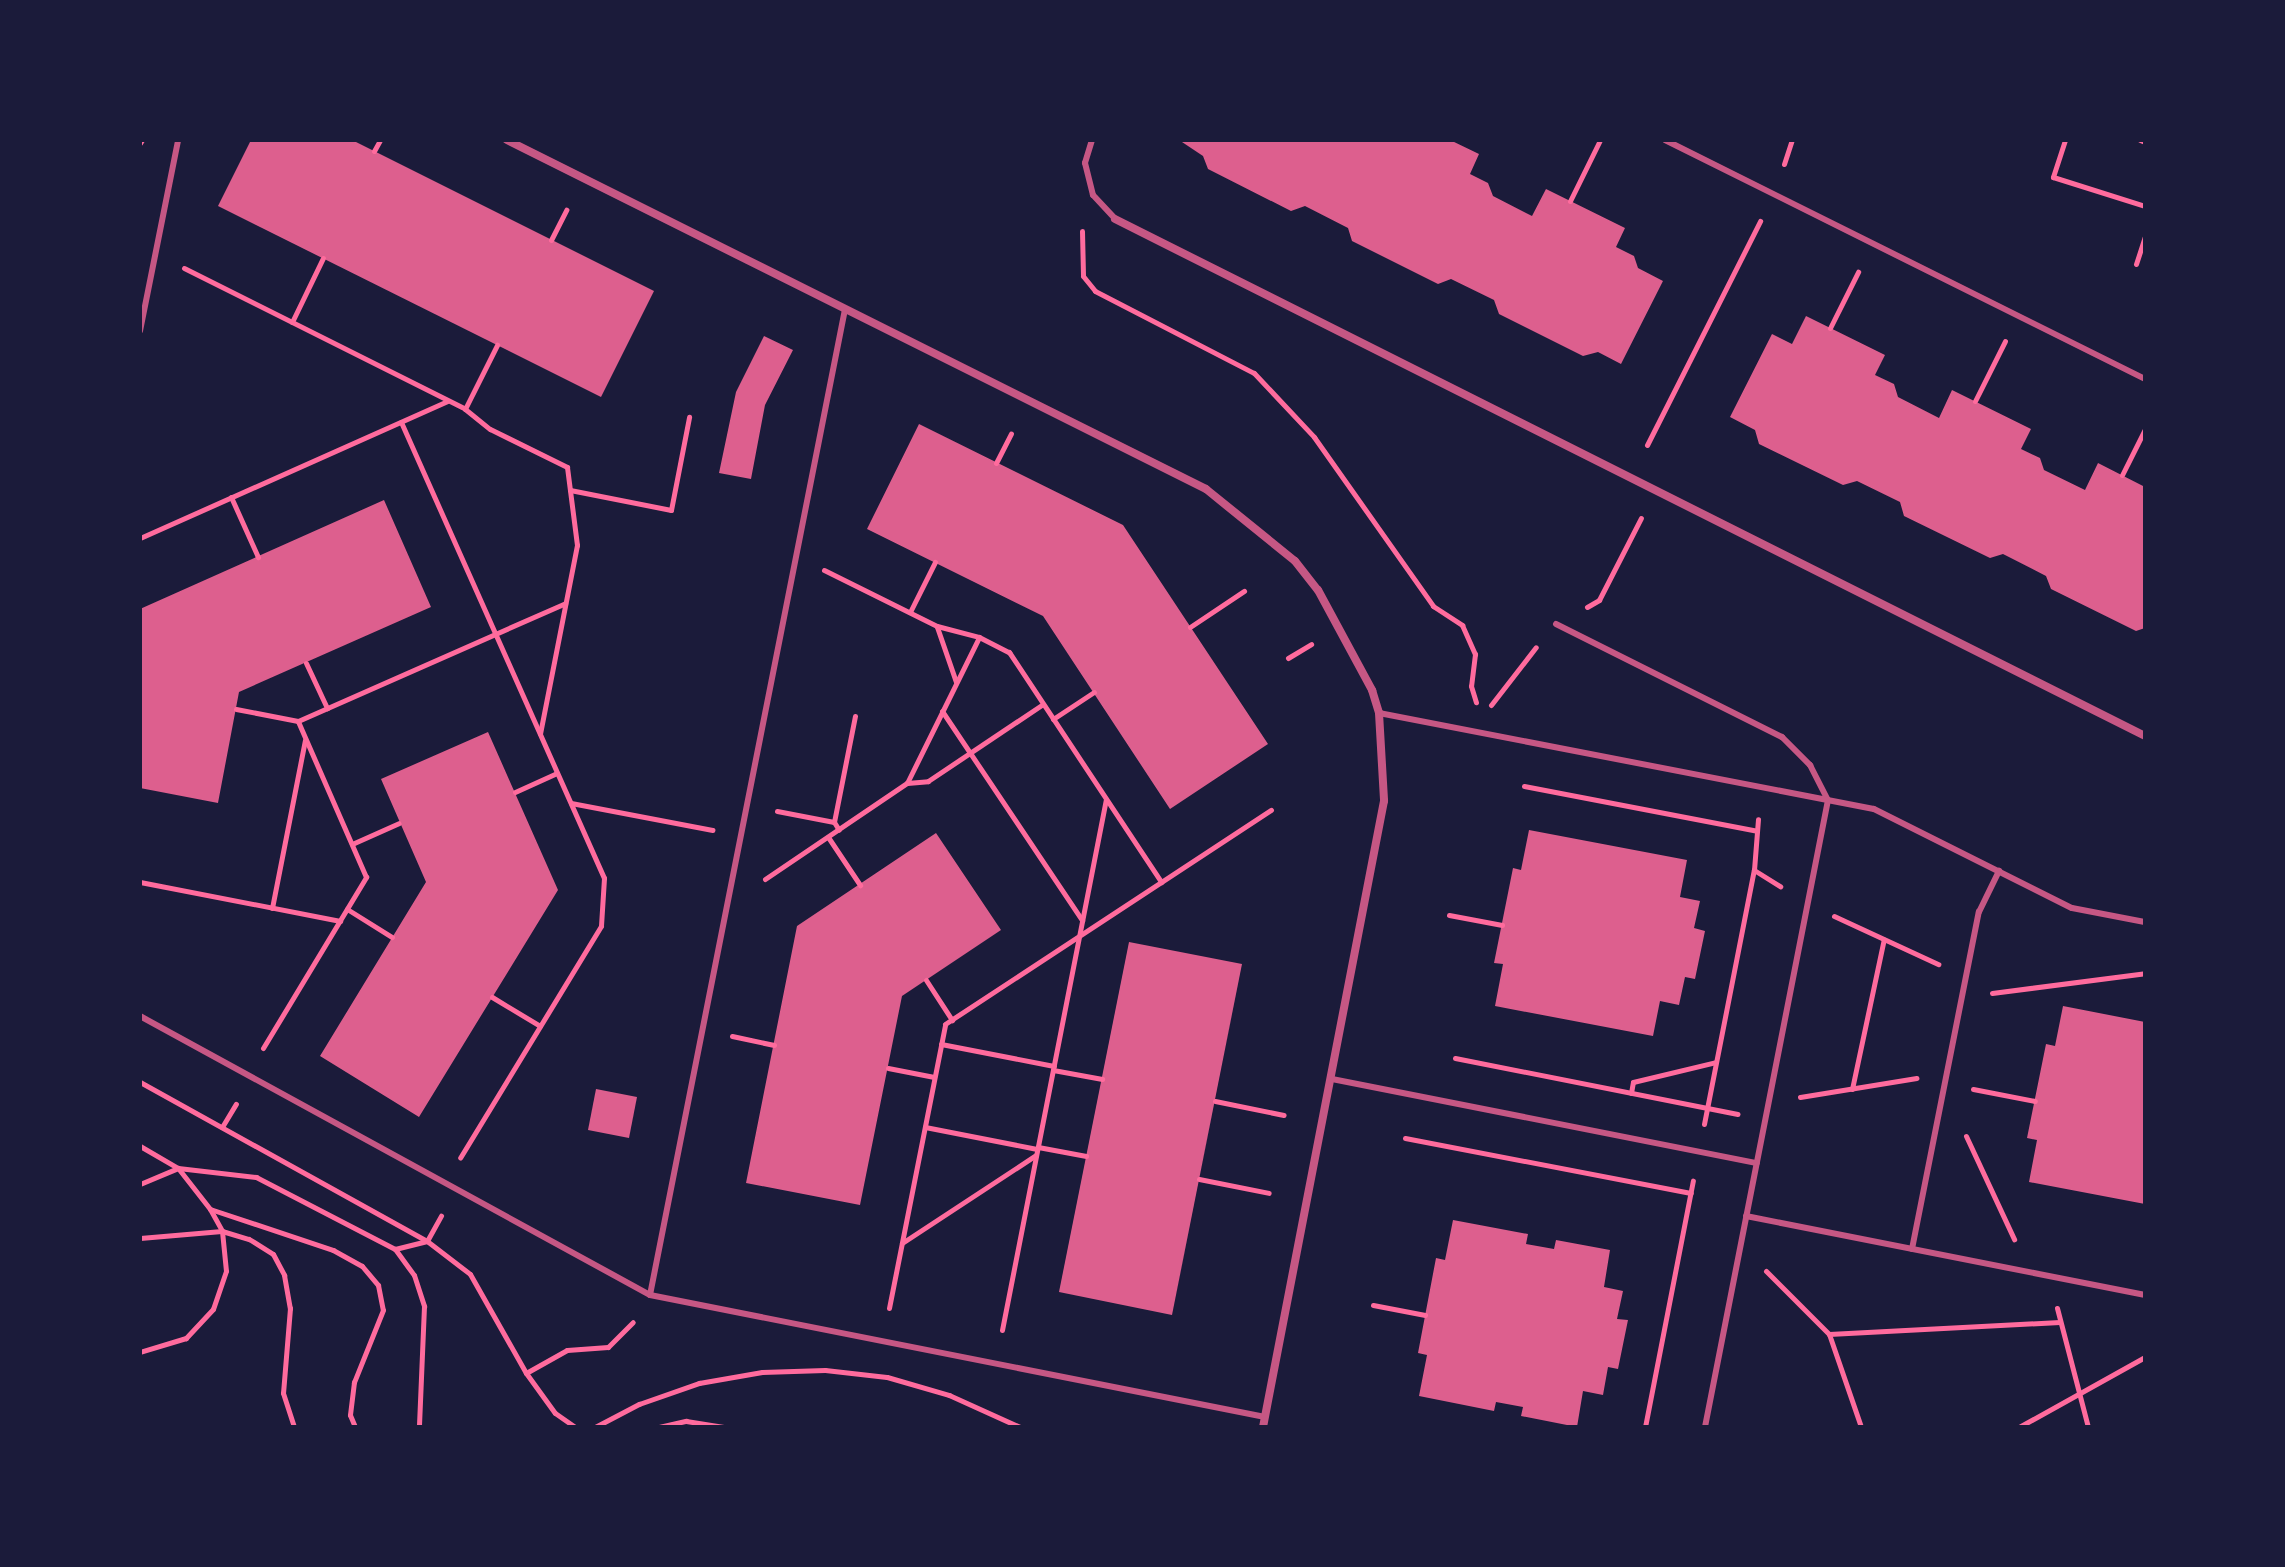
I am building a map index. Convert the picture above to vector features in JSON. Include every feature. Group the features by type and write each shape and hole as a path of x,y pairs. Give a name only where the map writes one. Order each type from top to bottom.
{"street":[{"path":"507,140 1206,489 1241,514 1295,561 1318,590 1379,713 1384,801 1379,844 1263,1427"},
{"path":"1115,219 2145,736"}],"lane":[{"path":"140,331 178,140"},
{"path":"1092,140 1085,163 1093,195 1115,219"},
{"path":"1665,140 2145,379"},
{"path":"650,1295 845,309"},
{"path":"1556,624 1782,737 1810,765 1828,800 1705,1427"},
{"path":"1379,713 1874,809 2072,908 2145,922"},
{"path":"1912,1249 1979,912 1999,871"},
{"path":"140,1016 650,1295 1265,1417"},
{"path":"1332,1079 1757,1163"},
{"path":"1746,1216 2145,1295"}],"path":[{"path":"374,151 380,140"},
{"path":"1570,201 1600,140"},
{"path":"2065,140 2053,177 2145,206"},
{"path":"1647,445 1773,194"},
{"path":"1093,195 1079,244 1083,276 1095,291 1254,373 1314,437 1433,606 1462,625 1475,654 1471,686 1486,734"},
{"path":"551,240 566,210"},
{"path":"2136,264 2145,237"},
{"path":"1830,328 1872,243"},
{"path":"292,322 323,258"},
{"path":"192,272 465,409 490,429 567,467 577,545 540,734"},
{"path":"1975,401 2018,316"},
{"path":"465,409 497,345"},
{"path":"140,538 448,401"},
{"path":"570,490 671,510 689,417"},
{"path":"401,422 604,878 601,926 464,1152"},
{"path":"2122,475 2145,429"},
{"path":"996,463 1011,434"},
{"path":"231,497 258,557"},
{"path":"910,612 935,562"},
{"path":"819,568 937,626 979,637 1009,652 1161,882"},
{"path":"1190,627 1244,591"},
{"path":"236,709 298,721 565,602"},
{"path":"937,626 956,682"},
{"path":"907,783 979,637"},
{"path":"1288,658 1315,641"},
{"path":"306,663 327,708"},
{"path":"1053,719 1094,692"},
{"path":"756,885 907,783 928,781 1043,704"},
{"path":"942,711 1083,921"},
{"path":"839,830 834,822 855,716"},
{"path":"266,1042 366,877 298,721"},
{"path":"272,908 306,738"},
{"path":"515,792 557,773"},
{"path":"1524,786 1757,831"},
{"path":"1002,1330 1106,799"},
{"path":"571,803 707,830"},
{"path":"771,810 834,822"},
{"path":"889,1308 945,1024 1271,810"},
{"path":"352,844 399,823"},
{"path":"828,837 860,885"},
{"path":"1754,870 1808,903 1966,977"},
{"path":"140,882 340,921"},
{"path":"347,909 392,937"},
{"path":"1449,915 1502,925"},
{"path":"1852,1089 1884,939"},
{"path":"1963,997 2145,973"},
{"path":"926,980 952,1020"},
{"path":"492,997 540,1026"},
{"path":"726,1035 774,1045"},
{"path":"941,1044 1102,1079"},
{"path":"1455,1058 1765,1119"},
{"path":"1631,1093 1633,1082 1716,1062"},
{"path":"888,1068 934,1077"},
{"path":"1768,1102 1918,1078 1945,1086 2035,1101"},
{"path":"140,1082 427,1241 470,1274 526,1373 555,1413 575,1427"},
{"path":"1945,1086 2030,1272"},
{"path":"222,1127 239,1098"},
{"path":"1215,1101 1284,1115"},
{"path":"925,1127 1037,1150 1086,1156"},
{"path":"1405,1138 1691,1193"},
{"path":"140,1146 178,1168 210,1209 222,1231 226,1271 213,1309 186,1338 140,1352"},
{"path":"901,1244 1037,1150"},
{"path":"140,1184 178,1168 256,1177 395,1249 414,1275 424,1306 419,1427"},
{"path":"1199,1179 1269,1193"},
{"path":"210,1209 333,1250 362,1266 378,1285 383,1310 354,1382 350,1415 355,1427"},
{"path":"395,1249 427,1241 444,1212"},
{"path":"140,1238 222,1231 249,1239 273,1254 284,1275 290,1308 283,1393 294,1427"},
{"path":"1740,1245 1829,1334 1861,1427"},
{"path":"2048,1276 2088,1427"},
{"path":"1373,1305 1425,1315"},
{"path":"526,1373 567,1350 608,1347 639,1315"},
{"path":"1829,1334 2060,1322"},
{"path":"2019,1427 2145,1357"},
{"path":"595,1427 639,1404 699,1383 762,1372 825,1370 887,1377 949,1395 1020,1427"},
{"path":"659,1427 686,1421 724,1427"}],"building":[{"path":"251,140 352,140 654,291 601,397 218,206"},
{"path":"1179,140 1450,140 1479,154 1470,174 1488,183 1493,196 1532,216 1546,189 1625,228 1616,247 1634,256 1638,268 1663,281 1621,364 1598,352 1583,356 1499,314 1494,300 1451,279 1438,284 1352,241 1348,228 1305,206 1291,211 1208,169 1203,156"},
{"path":"1806,316 1885,355 1875,375 1894,384 1898,397 1939,418 1952,390 2031,429 2021,449 2040,458 2044,470 2085,490 2098,463 2145,487 2145,628 2136,631 2051,589 2046,576 2003,554 1990,558 1904,516 1900,502 1857,481 1843,485 1759,444 1755,430 1730,417 1772,334 1792,344"},
{"path":"764,336 793,350 765,405 751,479 719,473 736,392"},
{"path":"919,424 1123,525 1268,744 1170,809 1043,616 867,529"},
{"path":"384,500 431,607 239,692 218,803 140,788 140,609"},
{"path":"488,732 558,890 419,1117 320,1056 426,882 381,779"},
{"path":"1529,830 1687,860 1680,897 1700,901 1694,928 1705,931 1695,979 1685,977 1679,1005 1660,1001 1653,1036 1495,1006 1503,964 1494,963 1513,868 1521,870"},
{"path":"936,833 1001,930 902,996 860,1205 746,1183 797,926"},
{"path":"1129,942 1242,964 1172,1315 1059,1292"},
{"path":"2063,1006 2145,1022 2145,1204 2029,1182 2037,1140 2027,1138 2046,1044 2055,1046"},
{"path":"596,1089 637,1097 629,1138 588,1130"},
{"path":"1453,1220 1528,1234 1526,1244 1554,1249 1556,1240 1610,1250 1604,1287 1623,1291 1617,1319 1628,1320 1618,1369 1608,1367 1603,1395 1583,1391 1577,1427 1521,1416 1523,1407 1496,1402 1494,1411 1419,1396 1427,1355 1418,1353 1436,1258 1445,1260"}]}
